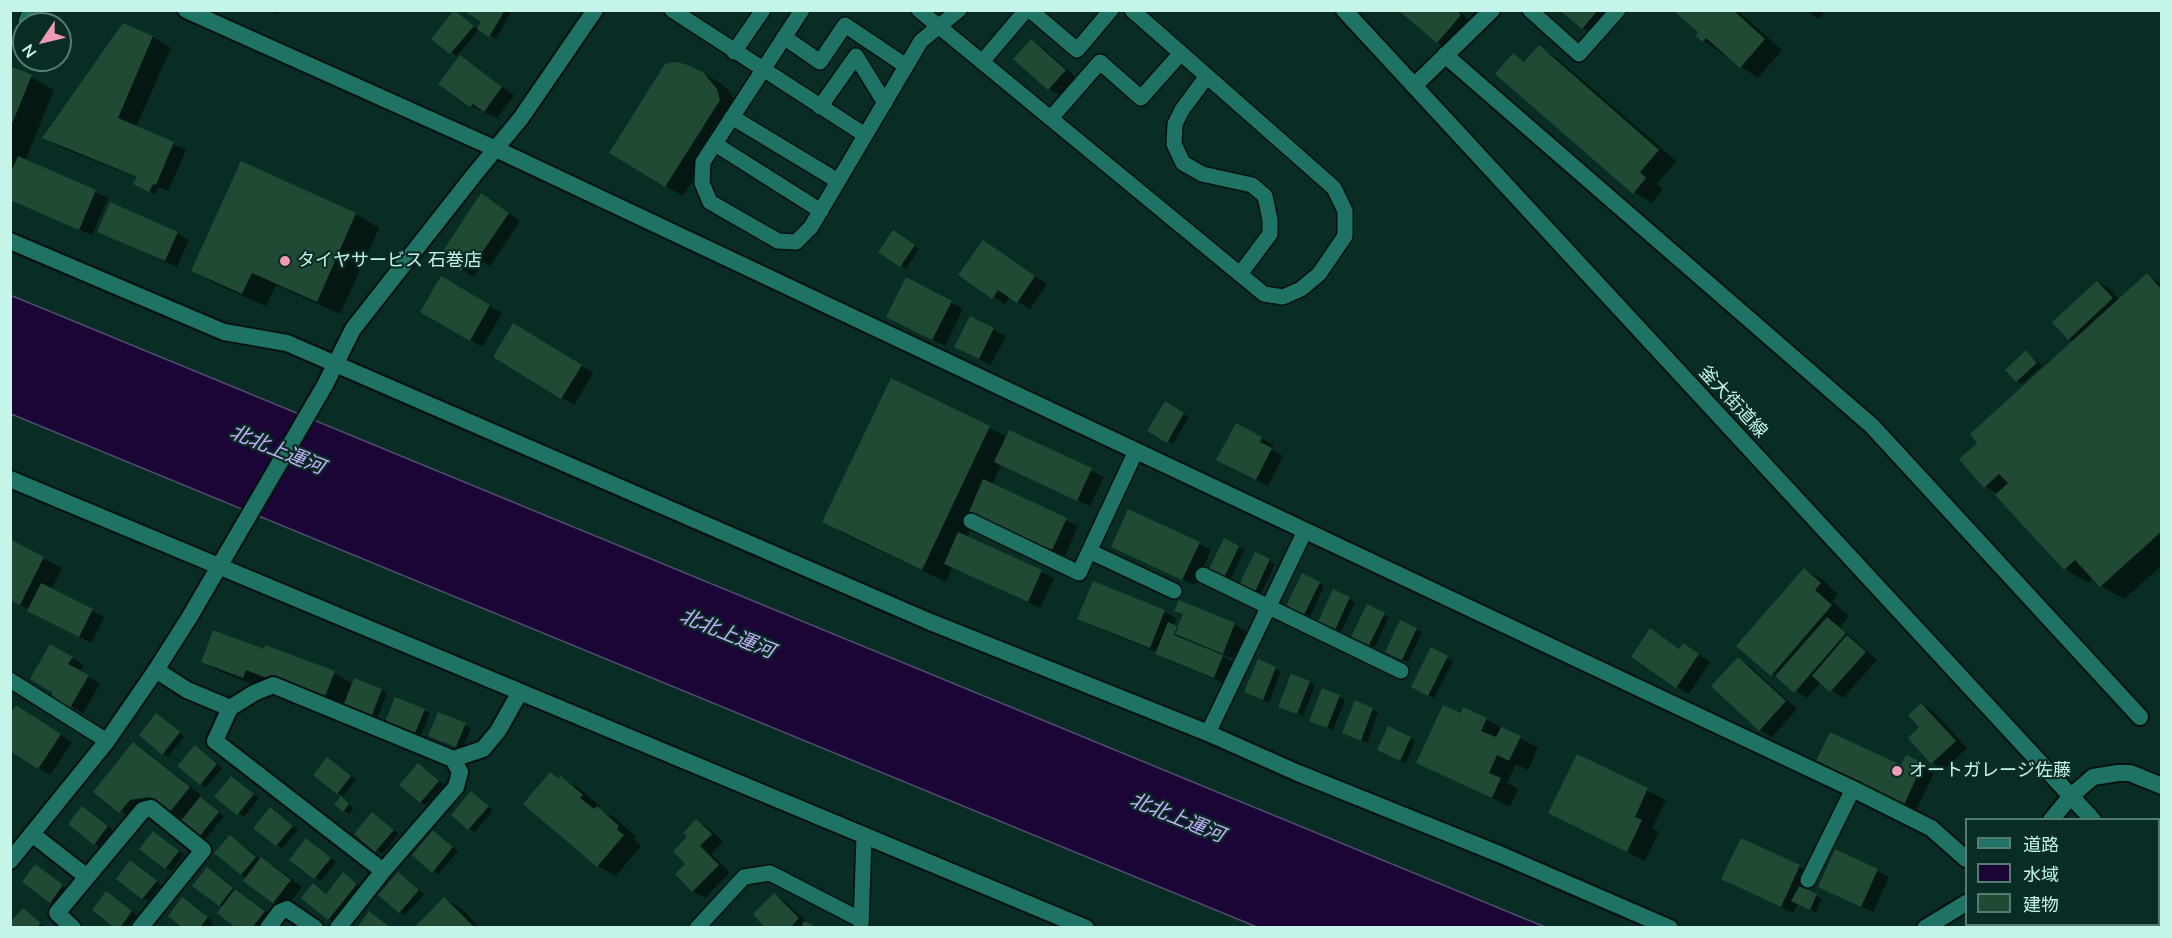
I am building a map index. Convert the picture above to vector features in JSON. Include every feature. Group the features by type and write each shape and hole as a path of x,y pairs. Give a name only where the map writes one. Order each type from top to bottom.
{"street":[{"path":"186,10 495,149 1853,789 1931,828 1965,858"},
{"path":"10,861 107,741 156,670 325,385 354,329 521,118 595,10"},
{"name":"釜大街道線","path":"1344,10 2092,818"},
{"path":"1414,86 1492,10"},
{"path":"1445,55 1872,426 2140,717"},
{"path":"10,241 224,332 287,343 336,363 928,621 1208,733 1298,773 1499,854 1670,927"},
{"path":"10,479 1086,927"},
{"path":"156,670 187,690 230,708"},
{"path":"338,927 456,787 460,772 453,759 273,685 254,693 230,708 215,741 383,871"},
{"path":"453,759 483,749 498,731 520,692"},
{"path":"2052,818 2093,777 2118,772 2137,775 2162,786"},
{"path":"73,927 57,913 143,810 151,808 203,850 140,927"},
{"path":"32,834 87,877"},
{"path":"1925,927 1965,904"},
{"path":"268,927 280,912 287,909 315,927"}],"lane":[{"path":"672,10 865,135"},
{"path":"734,52 763,10"},
{"path":"802,10 703,162 702,183 710,202 778,241 796,242 811,227 921,41 959,10"},
{"path":"919,10 1264,294 1283,297 1301,289 1319,274 1345,236 1345,211 1334,188 1132,10"},
{"path":"982,62 1028,10 1077,51 1112,10"},
{"path":"1530,10 1579,54 1618,10"},
{"path":"784,37 820,62 845,25 906,66"},
{"path":"1051,118 1100,62 1141,98 1181,53"},
{"path":"820,107 856,56 885,103"},
{"path":"1207,76 1182,110 1175,124 1174,144 1183,163 1202,174 1252,185 1264,196 1270,220 1270,234 1240,274"},
{"path":"732,117 838,181"},
{"path":"715,144 820,211"},
{"path":"971,522 1079,573 1136,451"},
{"path":"1208,733 1305,531"},
{"path":"1089,552 1174,591"},
{"path":"1203,575 1401,671"},
{"path":"10,680 107,741"},
{"path":"1808,880 1853,789"},
{"path":"697,927 744,877 770,873 861,924 864,835"}],"water":[{"name":"北北上運河","path":"10,295 1545,927 1257,927 11,414"}],"building":[{"path":"454,10 474,26 450,54 431,39"},
{"path":"463,10 505,10 489,37 477,29 481,22"},
{"path":"1398,10 1456,10 1461,15 1437,43"},
{"path":"1559,10 1598,10 1582,29"},
{"path":"1673,10 1733,10 1765,39 1740,68 1706,38 1703,42 1696,36 1698,32"},
{"path":"123,23 153,36 118,118 174,142 156,185 153,184 149,192 133,184 137,177 42,138"},
{"path":"1031,39 1066,70 1048,90 1013,59"},
{"path":"1539,45 1659,150 1640,172 1646,178 1633,194 1495,74 1513,53 1524,62"},
{"path":"460,55 502,87 484,112 473,104 470,107 438,84"},
{"path":"675,62 703,72 717,89 720,100 665,187 609,153 665,64"},
{"path":"10,66 12,72 25,72 32,75 10,126"},
{"path":"18,156 96,190 79,230 10,200 10,174"},
{"path":"241,161 356,213 317,302 252,273 242,294 191,271"},
{"path":"481,193 509,213 477,260 471,256 461,271 439,257"},
{"path":"110,202 178,232 165,261 97,232"},
{"path":"893,230 915,245 900,267 878,252"},
{"path":"983,240 1035,276 1017,303 998,290 992,299 958,275"},
{"path":"2147,273 2162,290 2162,531 2100,587 2075,560 2064,570 1995,495 2008,483 1999,474 1984,488 1959,459 1977,443 1970,434"},
{"path":"441,276 490,305 470,341 420,312"},
{"path":"906,277 952,301 932,340 886,317"},
{"path":"2097,281 2113,298 2068,340 2052,322"},
{"path":"970,316 994,328 979,359 954,347"},
{"path":"513,323 582,365 561,399 493,357"},
{"path":"2026,350 2037,363 2016,382 2005,370"},
{"path":"891,378 990,426 922,570 822,522"},
{"path":"1165,401 1184,413 1167,443 1147,431"},
{"path":"1236,423 1262,437 1260,442 1272,448 1256,480 1216,460"},
{"path":"1009,430 1092,468 1077,501 994,462"},
{"path":"983,479 1067,518 1052,550 969,512"},
{"path":"1128,509 1200,542 1182,580 1111,547"},
{"path":"958,532 1042,570 1028,602 944,564"},
{"path":"1224,538 1239,546 1224,578 1208,571"},
{"path":"10,539 44,557 20,605 10,600"},
{"path":"1255,552 1270,559 1255,592 1239,585"},
{"path":"1804,568 1821,583 1815,590 1832,605 1771,676 1736,646"},
{"path":"1302,573 1320,582 1304,615 1286,606"},
{"path":"1093,581 1165,610 1150,648 1077,619"},
{"path":"41,583 93,609 79,637 27,611"},
{"path":"1333,589 1350,597 1335,630 1318,622"},
{"path":"1179,600 1235,623 1223,654 1175,634 1183,614 1174,611"},
{"path":"1367,604 1385,613 1369,645 1351,637"},
{"path":"1827,617 1846,633 1794,693 1775,676"},
{"path":"1400,620 1417,628 1402,660 1385,652"},
{"path":"1168,622 1177,626 1174,635 1223,655 1214,678 1155,654"},
{"path":"1650,628 1679,649 1683,643 1699,654 1676,688 1631,657"},
{"path":"213,630 264,649 265,645 335,671 325,696 299,686 298,690 246,670 243,678 201,662"},
{"path":"1847,635 1866,652 1830,692 1812,676"},
{"path":"50,644 73,657 68,664 89,675 70,708 51,696 53,693 30,679"},
{"path":"1431,647 1448,656 1428,696 1411,687"},
{"path":"1738,657 1786,701 1759,731 1711,686"},
{"path":"1258,659 1276,667 1263,700 1244,692"},
{"path":"1291,674 1310,681 1297,714 1278,707"},
{"path":"354,678 382,689 372,715 344,704"},
{"path":"1322,688 1340,695 1327,728 1309,721"},
{"path":"395,697 425,709 415,733 385,722"},
{"path":"1355,700 1373,708 1361,741 1342,733"},
{"path":"1921,703 1956,741 1931,764 1908,738 1919,727 1908,715"},
{"path":"16,705 61,734 38,769 10,751 10,714"},
{"path":"1443,705 1461,713 1463,707 1487,718 1481,731 1496,737 1501,727 1521,736 1509,761 1497,755 1489,773 1501,778 1492,798 1416,763"},
{"path":"438,712 466,723 456,747 428,736"},
{"path":"156,713 180,732 162,755 139,735"},
{"path":"1388,726 1411,737 1400,761 1377,750"},
{"path":"1830,732 1901,765 1906,755 1923,763 1904,805 1815,763"},
{"path":"133,742 190,787 169,813 149,797 130,800 119,813 93,792"},
{"path":"195,745 217,764 200,785 177,766"},
{"path":"1577,754 1648,788 1635,817 1642,820 1627,852 1548,813"},
{"path":"327,757 351,776 337,794 313,775"},
{"path":"418,763 439,781 420,803 399,785"},
{"path":"550,772 558,778 561,776 583,795 580,798 594,809 597,806 619,826 617,829 624,835 597,867 523,804"},
{"path":"231,776 254,794 237,815 214,797"},
{"path":"471,791 489,806 468,830 451,815"},
{"path":"341,796 349,804 343,812 334,804"},
{"path":"200,797 219,812 198,838 179,823"},
{"path":"82,806 108,826 94,845 68,824"},
{"path":"270,807 293,826 276,846 253,828"},
{"path":"372,812 394,830 375,852 354,834"},
{"path":"696,819 712,834 700,846 719,865 692,892 675,874 685,864 673,851 687,837 683,833"},
{"path":"433,830 453,847 432,873 412,855"},
{"path":"153,831 179,851 165,869 139,849"},
{"path":"230,835 256,857 241,875 214,853"},
{"path":"306,838 331,858 314,879 289,860"},
{"path":"1741,838 1800,865 1781,907 1721,879"},
{"path":"1835,849 1878,869 1861,907 1818,887"},
{"path":"261,857 291,880 273,903 243,881"},
{"path":"130,860 157,881 142,899 116,879"},
{"path":"35,864 63,885 50,903 22,882"},
{"path":"207,867 233,888 219,906 192,886"},
{"path":"343,872 357,884 328,920 301,898 313,883 326,894"},
{"path":"398,872 419,890 399,913 378,895"},
{"path":"1799,886 1817,894 1810,910 1791,901"},
{"path":"235,889 265,911 252,928 236,928 217,913"},
{"path":"106,891 132,911 120,928 115,928 92,910"},
{"path":"774,893 799,918 790,928 765,928 753,914"},
{"path":"182,897 208,917 200,928 183,928 168,916"},
{"path":"444,897 475,928 416,926"},
{"path":"23,908 41,923 37,928 10,928 10,922"},
{"path":"369,911 391,928 357,928"},
{"path":"804,921 817,928 801,928"}],"place":[{"name":"タイヤサービス 石巻店","path":"285,261"},
{"name":"オートガレージ佐藤","path":"1897,771"}]}
